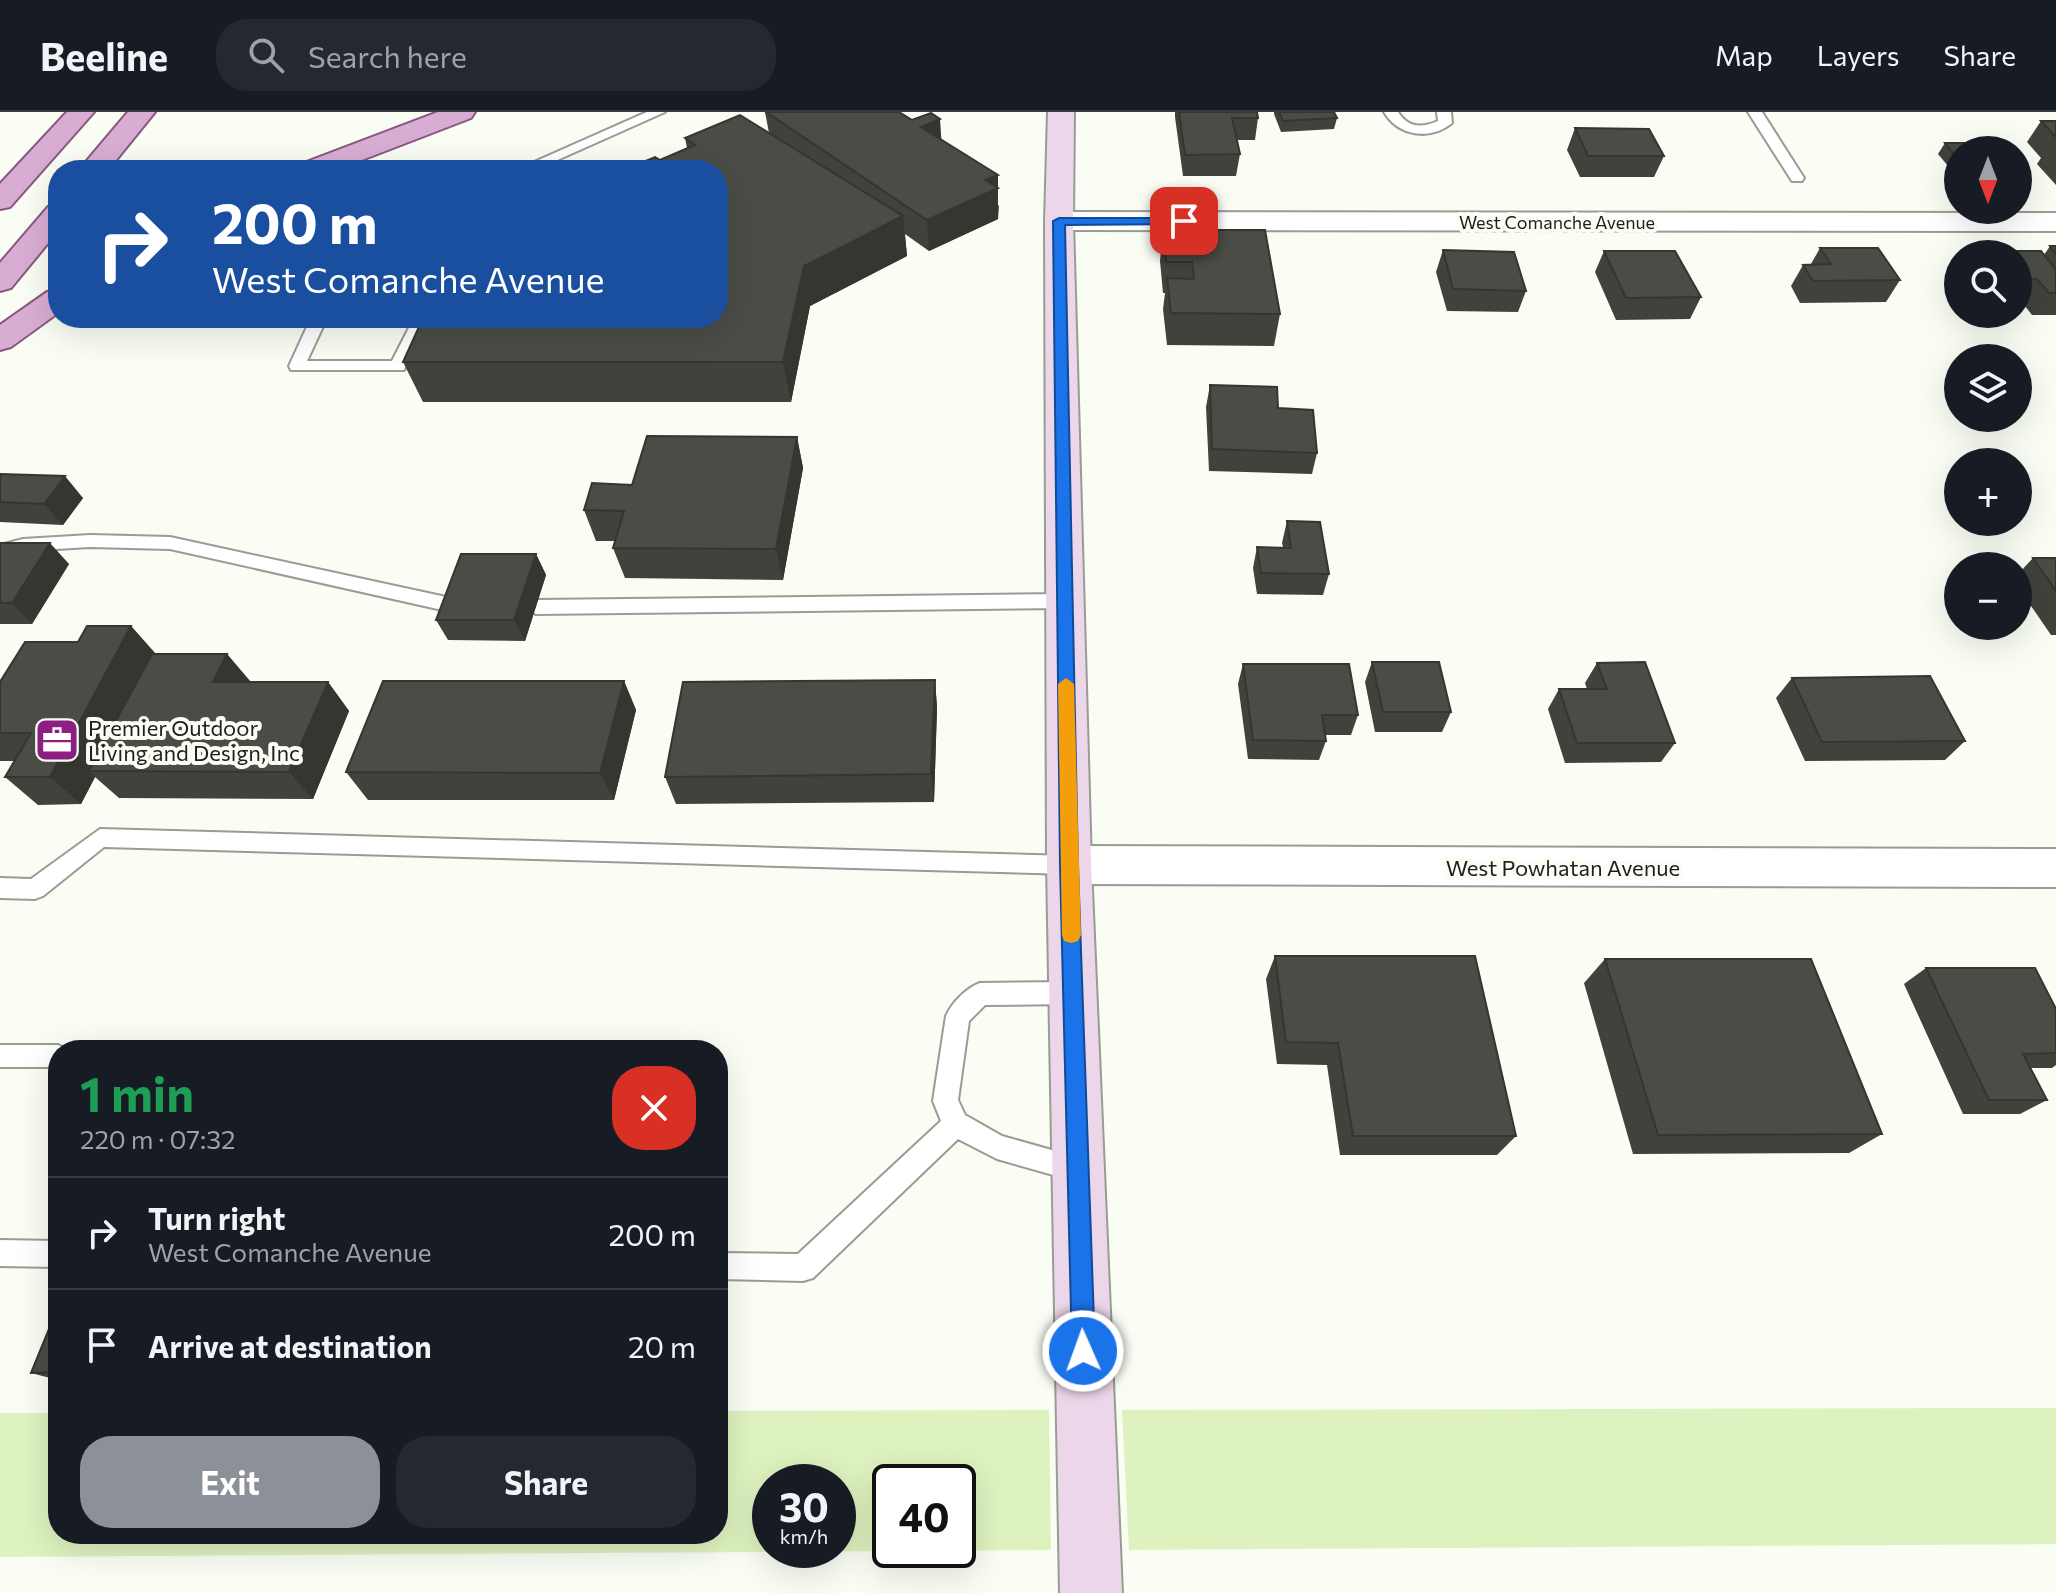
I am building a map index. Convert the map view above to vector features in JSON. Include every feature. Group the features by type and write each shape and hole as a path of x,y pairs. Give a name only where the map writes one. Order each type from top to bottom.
{"main road":[{"path":"0,201 81,112"},
{"path":"101,160 142,112"},
{"path":"337,160 462,112"},
{"path":"0,282 48,225"},
{"path":"0,340 48,306"}],"street":[{"path":"1061,112 1059,221 1069,865 1091,1593"},
{"name":"West Comanche Avenue","path":"1059,221 2056,222"},
{"name":"West Powhatan Avenue","path":"1069,865 2056,868"}],"lane":[{"path":"546,160 658,112"},
{"path":"1391,112 1399,124 1412,130 1432,130 1445,123 1444,112"},
{"path":"1755,112 1797,178"},
{"path":"314,328 297,366 398,366 417,328"},
{"path":"0,552 23,545 77,542 170,543 460,607"},
{"path":"536,607 1065,601"},
{"path":"0,888 35,889 100,838 1069,865"},
{"path":"1073,993 980,994 958,1016 945,1101 956,1124 997,1147 1078,1169"},
{"path":"0,1056 48,1056"},
{"path":"728,1266 803,1268 956,1124"},
{"path":"0,1253 48,1254"}],"green space":[{"path":"2056,1408 2056,1544 1129,1550 1122,1410"},
{"path":"1049,1410 1051,1550 976,1550 976,1464 872,1464 872,1551 856,1551 856,1464 752,1464 752,1552 0,1557 0,1413 48,1413 48,1544 728,1544 728,1411"}],"building":[{"path":"766,112 899,112 912,120 931,113 940,119 921,127 998,175 985,180 998,188 927,220"},
{"path":"1179,112 1257,112 1258,118 1232,118 1240,154 1185,155"},
{"path":"1279,112 1334,112 1337,118 1283,121"},
{"path":"740,115 903,216 804,266 783,362 403,362 418,328 728,328 728,160 660,160 695,145 685,138"},
{"path":"2041,121 2056,121 2056,137"},
{"path":"1575,128 1649,129 1664,156 1588,156"},
{"path":"1163,230 1265,230 1280,314 1171,313 1167,278 1194,279 1192,262 1166,262"},
{"path":"1820,248 1878,248 1900,280 1813,281 1803,265 1831,264"},
{"path":"1443,250 1514,252 1526,291 1453,289"},
{"path":"1604,251 1675,251 1701,297 1626,298"},
{"path":"2032,251 2041,251 2056,270 2056,293 2049,293 2037,279 2032,279"},
{"path":"1210,385 1277,387 1278,408 1313,410 1317,453 1212,449"},
{"path":"647,436 797,437 776,549 613,548 624,511 584,510 592,483 632,485"},
{"path":"0,474 65,476 44,504 0,502"},
{"path":"1287,521 1320,522 1329,574 1261,573 1257,547 1291,548"},
{"path":"0,543 50,543 12,603 0,603"},
{"path":"461,554 536,554 514,620 436,620"},
{"path":"2033,558 2056,558 2056,591"},
{"path":"87,626 131,626 50,777 5,777 31,733 0,733 0,682 25,642 78,642"},
{"path":"152,654 227,654 213,682 328,682 289,772 89,771"},
{"path":"1372,662 1439,662 1451,712 1383,712"},
{"path":"1645,662 1675,743 1577,743 1559,689 1607,689 1597,663"},
{"path":"1243,664 1349,664 1358,715 1322,715 1326,741 1253,740"},
{"path":"1930,676 1965,741 1822,742 1792,678"},
{"path":"935,680 931,774 665,777 683,682"},
{"path":"383,681 624,681 600,773 346,772"},
{"path":"1275,956 1475,956 1516,1136 1353,1136 1338,1043 1286,1042"},
{"path":"1605,959 1811,959 1882,1134 1658,1135"},
{"path":"1926,968 2035,968 2056,1009 2056,1053 2023,1054 2047,1100 1989,1100"},
{"path":"48,1331 48,1372 31,1373"}],"slow traffic":[{"path":"1066,684 1071,935"}],"place":[{"name":"Premier Outdoor Living and Design, Inc","path":"57,740"}],"route":[{"path":"1083,1351 1069,865 1059,221 1184,221"}]}
